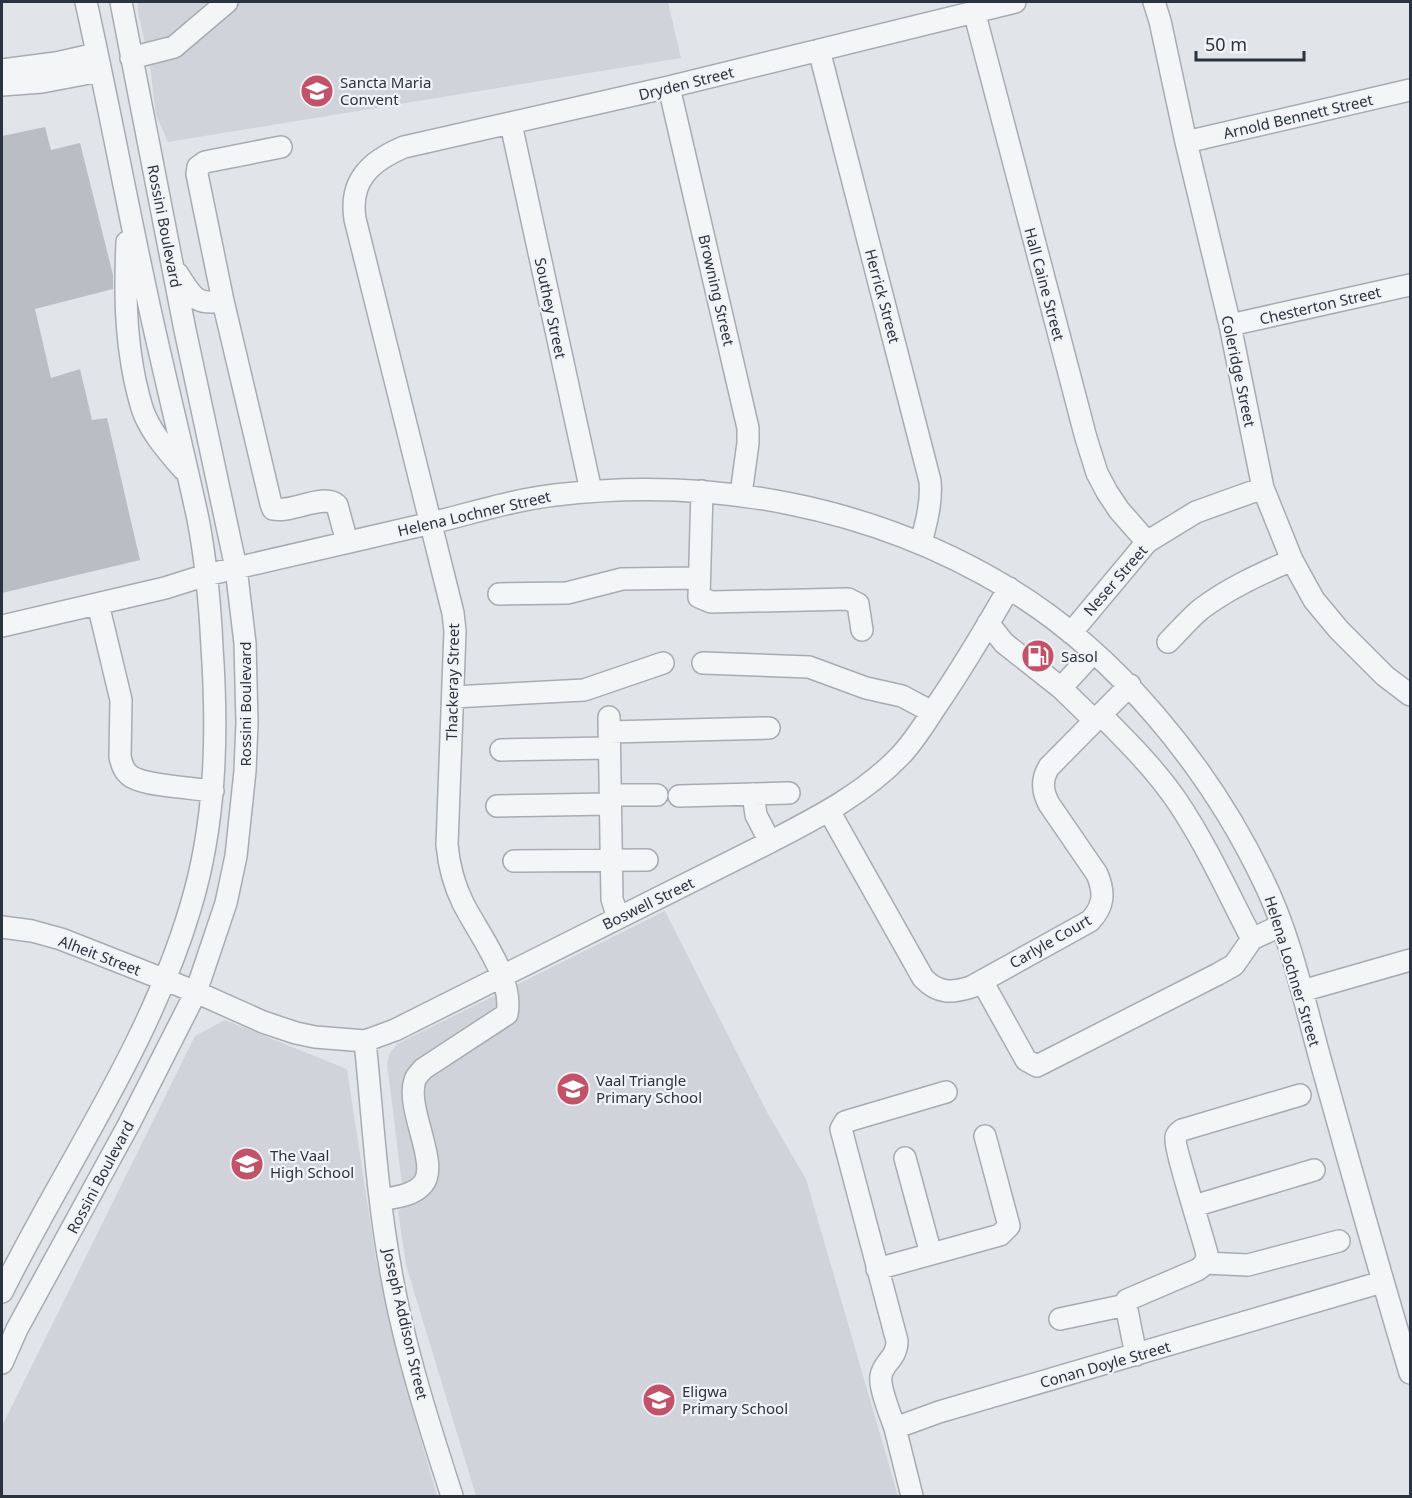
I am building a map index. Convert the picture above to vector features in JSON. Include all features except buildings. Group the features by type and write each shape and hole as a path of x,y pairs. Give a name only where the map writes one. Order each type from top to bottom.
{"street":[{"name":"Rossini Boulevard","path":"2,1292 126,1061 165,980 197,885 213,790 216,726 211,619 198,521 128,211 86,2"},
{"name":"Rossini Boulevard","path":"2,1363 17,1329 129,1124 196,992 226,903 236,856 245,771 247,711 245,643 236,568 216,483 121,2"},
{"path":"131,58 174,47 227,2"},
{"name":"Dryden Street","path":"364,174 389,153 404,147 669,87 1015,2"},
{"name":"Coleridge Street","path":"1154,2 1230,325 1263,488 1292,560 1314,600 1339,630 1385,676 1410,695"},
{"name":"Hall Caine Street","path":"974,11 1091,456 1107,492 1119,510 1147,542"},
{"name":"Herrick Street","path":"819,50 930,482 929,513 921,543"},
{"path":"2,70 56,63 98,62"},
{"path":"2,85 42,82 98,62"},
{"name":"Browning Street","path":"669,87 748,428 741,494"},
{"name":"Arnold Bennett Street","path":"1186,142 1410,90"},
{"name":"Southey Street","path":"511,124 591,491"},
{"path":"281,147 205,162 198,167 197,174 223,301 273,509 283,510 325,501 334,503 337,506 347,542"},
{"name":"Thackeray Street","path":"364,174 358,183 354,197 356,219 432,523 455,631 447,845 449,866 462,902 502,976 510,1002 507,1014 423,1069 415,1079 413,1092 416,1113 429,1170 424,1183 410,1194 381,1200"},
{"path":"128,211 125,313 139,397 145,417 187,475"},
{"path":"173,268 200,301 208,304 223,301"},
{"name":"Chesterton Street","path":"1230,325 1410,285"},
{"name":"Neser Street","path":"1071,633 1147,542 1196,512 1263,488"},
{"name":"Helena Lochner Street","path":"2,626 165,588 206,574 432,523 518,501 591,491 667,489 741,494 813,509 867,523 921,543 1009,588 1071,633 1130,686 1195,766 1225,808 1264,882 1282,925 1302,991 1382,1282 1410,1372"},
{"path":"702,491 699,597 706,601 848,599 858,604 862,630"},
{"path":"1168,642 1199,611 1221,596 1244,581 1292,560"},
{"path":"498,594 567,593 622,579 699,578"},
{"name":"Boswell Street","path":"196,992 263,1022 315,1037 365,1041 395,1030 770,842 829,811 860,791 901,756 932,712 1009,588"},
{"path":"98,604 121,700 120,757 122,766 132,777 145,782 213,790"},
{"path":"988,623 1004,643 1142,756 1177,801 1252,939"},
{"path":"1061,688 1093,653"},
{"path":"453,697 584,690 663,663"},
{"path":"703,663 809,667 866,688 902,696 932,712"},
{"name":"Carlyle Court","path":"829,811 923,978 937,990 945,992 961,990 982,981 1090,921 1097,913 1102,904 1102,886 1097,874 1049,804 1042,785 1050,767 1130,686"},
{"path":"501,750 609,732 769,728"},
{"path":"609,732 612,899 618,918"},
{"path":"678,796 789,793"},
{"path":"753,794 756,815 770,842"},
{"path":"497,806 657,795"},
{"path":"513,861 647,860"},
{"path":"982,981 1026,1060 1037,1066 1234,965 1252,939 1282,925"},
{"name":"Alheit Street","path":"2,927 32,931 61,939 196,992"},
{"path":"1302,991 1410,960"},
{"name":"Joseph Addison Street","path":"365,1041 381,1200 392,1277 416,1376 452,1497"},
{"path":"912,1497 881,1379 883,1371 896,1352 897,1341 841,1129 845,1122 945,1092"},
{"path":"1137,1355 1126,1305 1127,1300 1197,1270 1205,1263 1207,1254 1175,1137 1182,1130 1300,1095"},
{"path":"878,1269 1000,1235 1008,1229 985,1136"},
{"path":"905,1158 931,1254"},
{"path":"1194,1206 1314,1170"},
{"path":"1205,1263 1248,1265 1339,1241"},
{"name":"Conan Doyle Street","path":"895,1428 939,1412 1382,1282"},
{"path":"1060,1319 1126,1305"}],"shaded area":[{"name":"Sancta Maria Convent","path":"138,2 668,2 681,58 168,142 156,115"},
{"path":"665,911 768,1114 806,1179 898,1496 476,1496 406,1265 398,1211 411,1200 402,1185 387,1063 390,1053 397,1044"},
{"name":"The Vaal High School","path":"225,1020 347,1069 376,1260 437,1496 2,1496 2,1426 195,1036"}],"place":[{"name":"Sancta Maria Convent","path":"317,91"},
{"name":"Sasol","path":"1038,656"},
{"name":"Vaal Triangle Primary School","path":"573,1089"},
{"name":"The Vaal High School","path":"247,1164"},
{"name":"Eligwa Primary School","path":"659,1400"}]}
